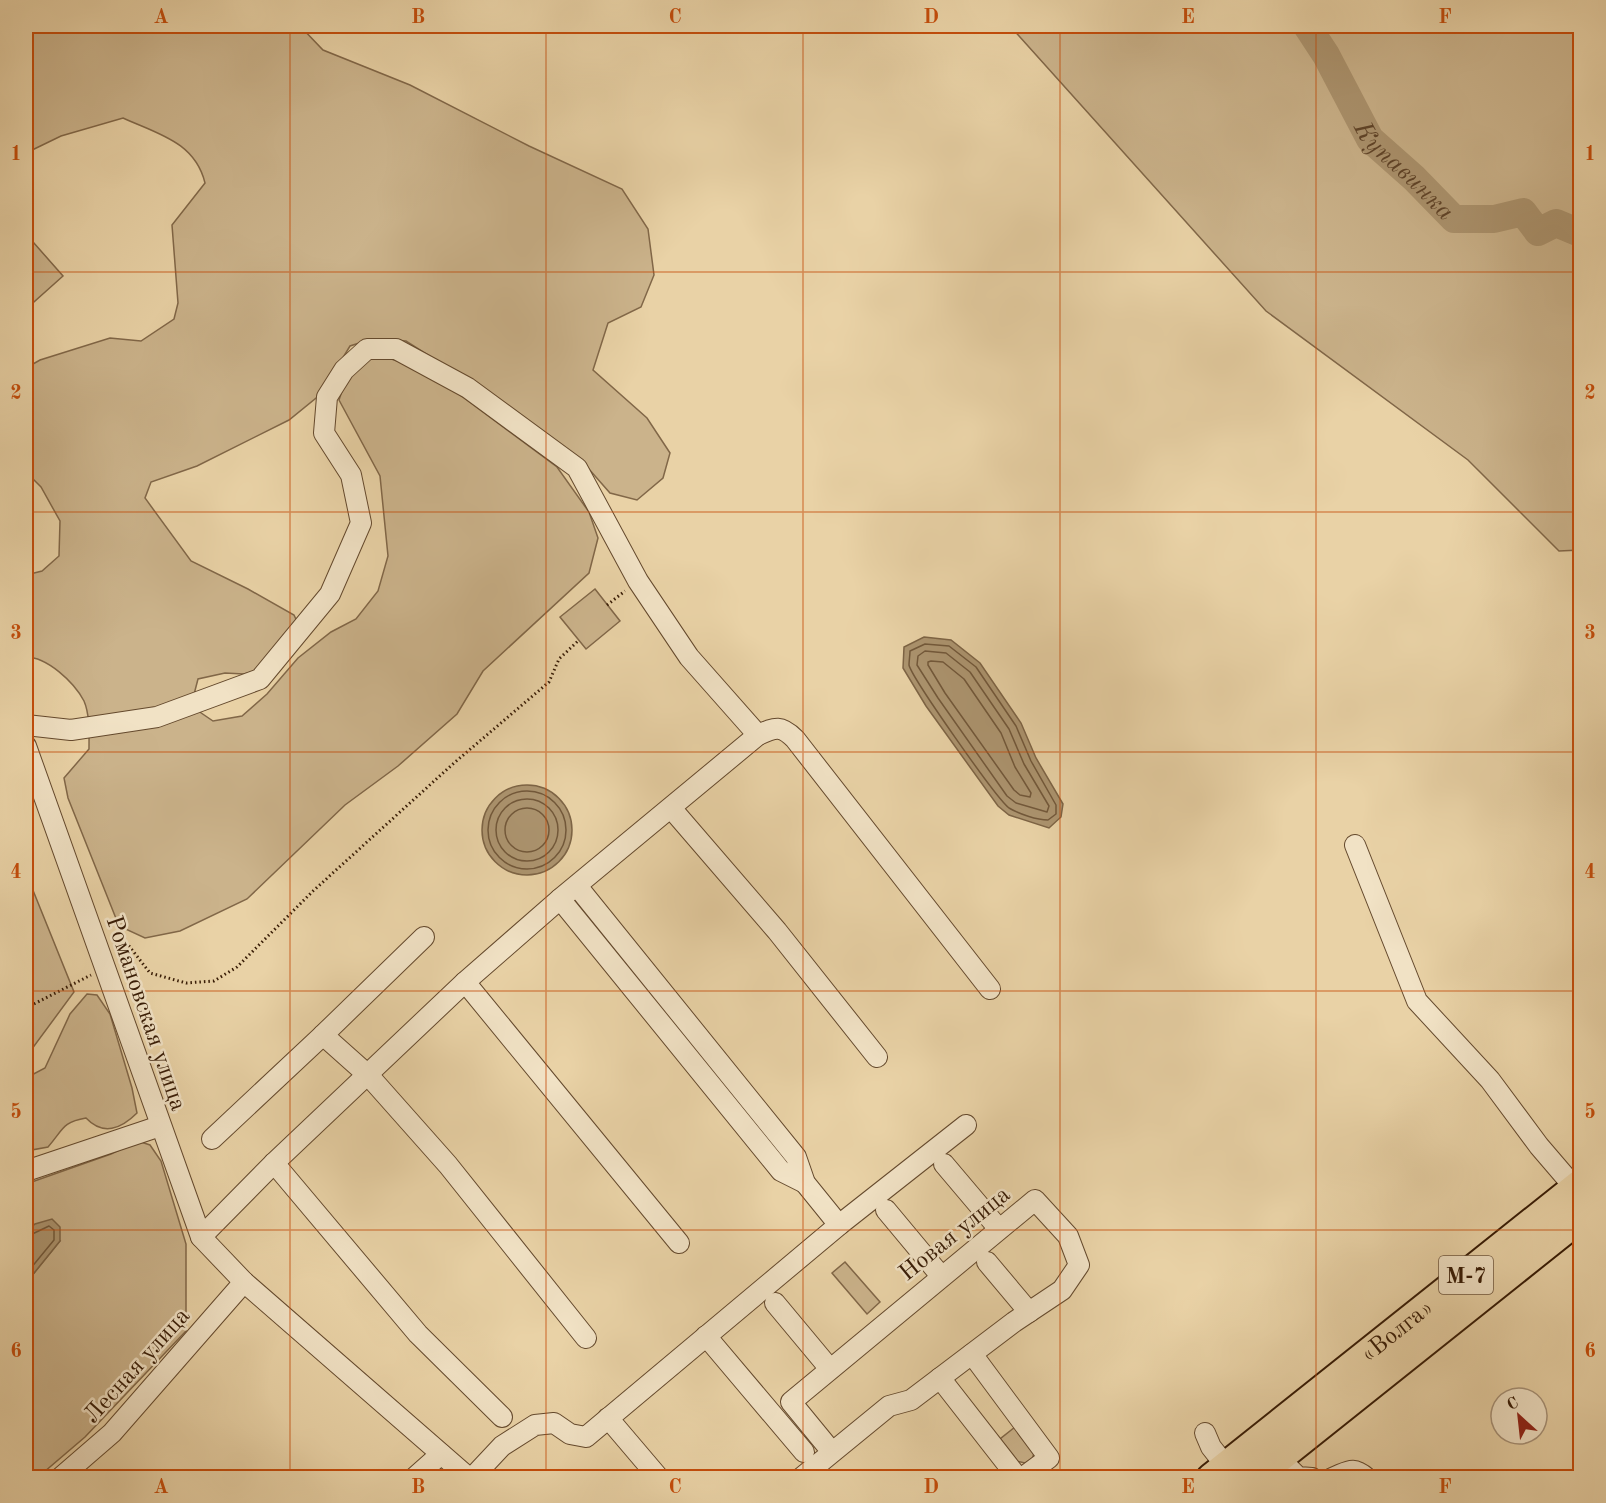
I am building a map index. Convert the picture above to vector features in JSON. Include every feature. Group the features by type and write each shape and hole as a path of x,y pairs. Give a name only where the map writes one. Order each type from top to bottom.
{"highway":[{"name":"«Волга»","path":"1219,1472 1578,1186"},
{"name":"«Волга»","path":"1254,1478 1581,1218"}],"street":[{"path":"26,725 71,730 158,717 260,679 330,594 361,523 351,475 324,433 327,397 344,370 367,349 396,349 468,388 577,468 638,581 688,657 758,735"},
{"path":"201,1237 274,1163 369,1076 465,982 560,899 758,735 773,729 785,729 795,739 990,989"},
{"name":"Романовская улица","path":"26,750 201,1237 244,1282 470,1478"},
{"path":"671,808 777,931 876,1057"},
{"path":"1355,845 1417,1001 1490,1080 1539,1146 1578,1186"},
{"path":"577,886 796,1157 806,1183 838,1225"},
{"path":"560,899 781,1171 806,1183"},
{"path":"212,1139 424,937"},
{"path":"637,993 653,980"},
{"path":"465,982 679,1243"},
{"path":"323,1035 369,1076 448,1165 586,1338"},
{"path":"724,1100 739,1086"},
{"path":"470,1478 502,1446 535,1425 554,1423 570,1434 586,1437 838,1225 966,1125"},
{"path":"26,1171 160,1126"},
{"path":"274,1163 371,1281 418,1334 502,1417"},
{"path":"944,1164 999,1229"},
{"name":"Новая улица","path":"801,1478 889,1406 911,1400 1062,1290 1079,1265 1068,1236 1035,1200 791,1402 832,1452"},
{"path":"886,1210 941,1276"},
{"path":"987,1262 1029,1312"},
{"name":"Лесная улица","path":"60,1478 112,1433 244,1282"},
{"path":"775,1303 831,1369"},
{"path":"706,1336 804,1452"},
{"path":"940,1378 1020,1478 1049,1458 972,1354"},
{"path":"608,1418 659,1478"},
{"path":"1204,1433 1219,1472"},
{"path":"414,1478 441,1454"},
{"path":"1279,1458 1298,1477 1312,1478"},
{"path":"1332,1478 1348,1470 1359,1471 1367,1478"}],"path":[{"path":"126,942 150,973 186,983 214,981 237,967 313,891 454,763 549,682 559,658 579,640"},
{"path":"26,1008 105,968"}],"shaded area":[{"path":"26,26 300,26 323,50 410,85 529,146 622,189 648,229 654,275 641,307 608,323 593,370 647,418 670,453 663,478 637,500 610,493 581,460 491,395 406,341 372,339 350,346 321,394 289,420 197,466 151,482 145,498 191,561 294,615 300,628 256,671 244,674 225,673 198,679 191,706 213,721 242,716 267,694 298,658 331,632 356,619 378,591 388,556 380,476 339,400 347,376 372,353 404,363 437,378 557,467 589,512 598,538 589,573 483,671 457,714 398,766 345,805 247,899 180,931 145,938 119,926 68,798 64,778 89,749 88,718 84,701 74,686 59,672 43,661 26,657 26,575 42,571 59,556 60,521 41,487 26,472 26,368 40,360 110,338 141,341 174,319 178,303 172,225 205,183 200,169 184,149 162,135 123,118 61,136 26,153"},
{"path":"1010,26 1580,26 1580,550 1559,551 1468,460 1266,311"},
{"path":"26,234 63,276 26,309"},
{"path":"595,589 620,621 586,649 560,617"},
{"path":"26,873 74,992 26,1057"},
{"path":"87,994 97,995 110,1014 137,1113 125,1123 105,1129 92,1124 86,1118 72,1122 67,1124 48,1147 26,1151 26,1078 45,1068 70,1014"},
{"path":"138,1141 150,1145 161,1161 186,1244 186,1331 85,1437 37,1478 26,1477 26,1283 60,1241 26,1232 26,1184 111,1154"},
{"path":"845,1262 880,1302 867,1314 832,1273"},
{"path":"1015,1427 1034,1453 1032,1460 1025,1463 1016,1461 1000,1439"}],"water":[{"path":"924,637 951,640 980,663 1021,723 1036,758 1063,804 1061,817 1049,828 1009,815 998,806 926,706 903,668 904,647"},
{"path":"527,785 544,789 559,798 568,813 572,830 568,847 559,862 544,871 527,875 510,871 495,862 486,847 482,830 486,813 495,798 510,789"},
{"path":"52,1219 60,1227 60,1241 26,1283 26,1232 35,1224"}],"waterway":[{"name":"Купавинка","path":"1307,26 1326,55 1370,139 1414,178 1454,219 1494,219 1523,212 1538,232 1556,223 1580,233"}]}
